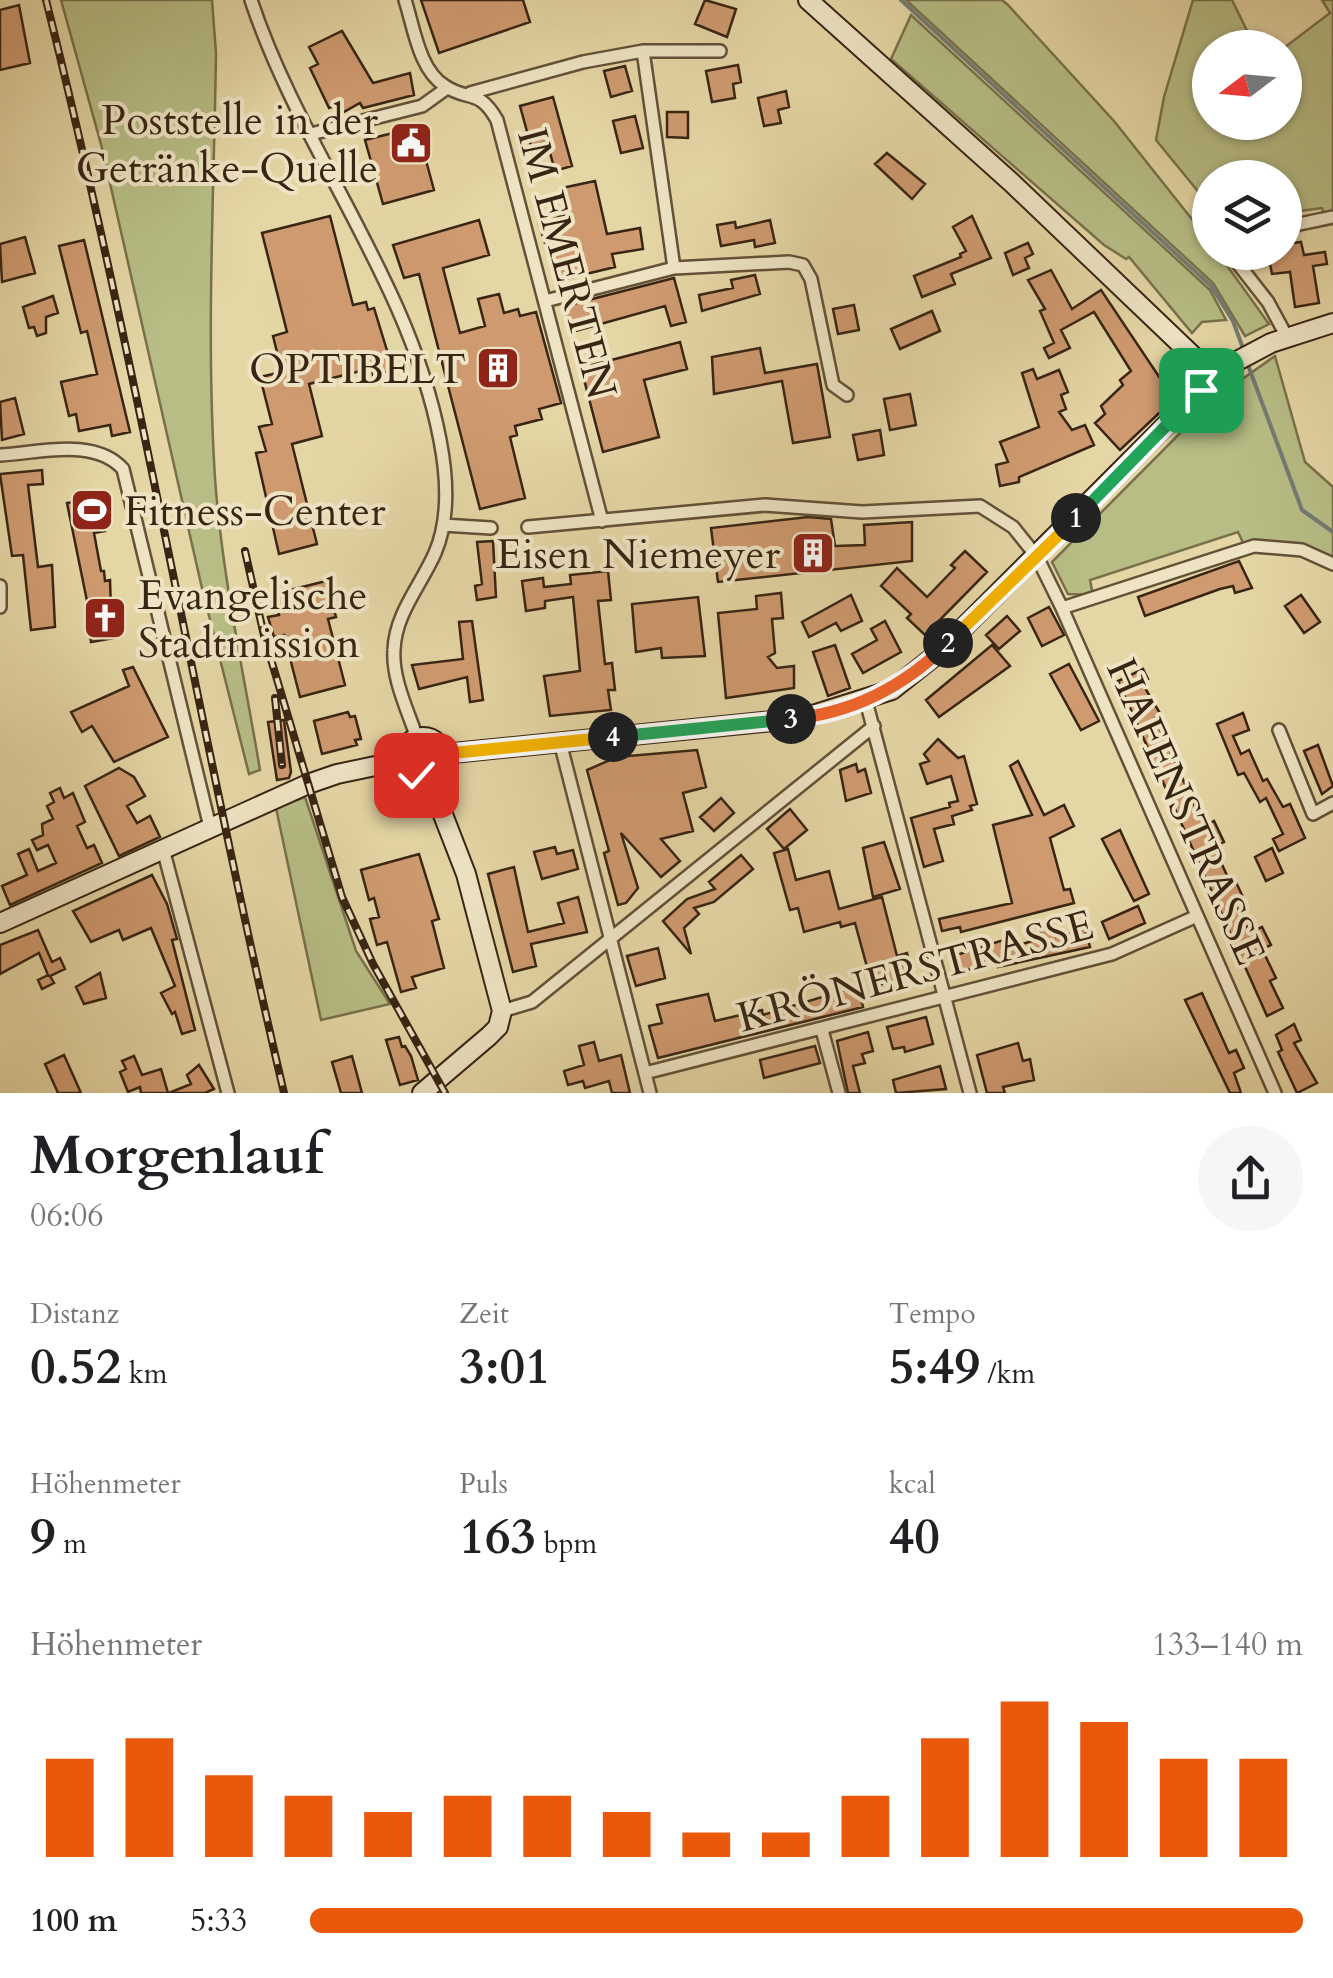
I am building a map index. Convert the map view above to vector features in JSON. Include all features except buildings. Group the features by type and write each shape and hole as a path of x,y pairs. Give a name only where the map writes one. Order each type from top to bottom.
{"main road":[{"path":"808,0 1218,373"},
{"path":"443,754 803,718 866,701 913,676 1218,373 1279,340 1333,323"},
{"path":"417,738 434,740 443,754 441,766 428,776 416,775 404,760 406,747 417,738"},
{"path":"0,923 337,774 404,760"},
{"path":"422,1093 498,1027 502,1010 460,856 428,776"}],"street":[{"path":"251,0 274,59 411,341 440,440 446,481 443,525 434,554 404,611 393,652 417,738"},
{"path":"311,134 422,106 447,88 428,69 405,0"},
{"path":"644,51 674,268"},
{"path":"470,93 583,62 644,51 720,51"},
{"name":"IM EMERTEN","path":"447,88 470,93 488,104 497,120 602,521"},
{"path":"1302,223 1333,217"},
{"path":"546,301 674,268 790,262 803,265 811,279 834,386 847,395"},
{"path":"1243,270 1268,302 1279,340"},
{"path":"0,455 93,450 112,458 123,469 210,827"},
{"name":"HAFENSTRASSE","path":"528,527 766,505 862,512 980,506 1014,527 1037,557 1062,608 1276,1093"},
{"path":"443,525 491,528"},
{"path":"1062,608 1254,546 1302,550 1333,564"},
{"path":"0,586 0,606"},
{"path":"866,701 970,1093"},
{"path":"502,1010 532,1002 874,726"},
{"path":"1279,730 1313,814 1333,803"},
{"path":"560,742 650,1093"},
{"path":"163,849 228,1093"},
{"name":"KRÖNERSTRASSE","path":"645,1074 1112,954 1197,916"},
{"path":"822,1030 839,1093"}],"green space":[{"path":"61,0 212,0 216,53 212,425 223,551 260,770 249,774 201,584 102,148"},
{"path":"906,0 1002,0 1008,5 1114,121 1192,219 1192,264"},
{"path":"1193,0 1232,0 1247,30 1192,30 1192,140 1302,140 1302,34 1330,13 1322,0 1333,0 1333,214 1325,216 1322,208 1302,211 1302,160 1192,160 1192,184 1156,140 1164,97"},
{"path":"911,15 1210,290 1226,320 1202,322 1192,333 1129,257 1126,259 1104,245 891,59"},
{"path":"1199,270 1230,270 1269,324 1245,336 1213,283"},
{"path":"1275,356 1305,462 1333,487 1333,559 1245,547 1238,532 1090,580 1093,595 1068,594 1052,562 1214,399"},
{"path":"305,797 356,951 390,1004 321,1020 276,808"}],"waterway":[{"path":"901,0 1211,286 1233,321 1244,351"},
{"path":"1248,365 1302,510 1333,532"}],"railway":[{"path":"46,0 110,272 284,1093"},
{"path":"245,551 267,649"},
{"path":"264,636 342,897 373,964 445,1093"},
{"path":"275,698 282,765"}],"place":[{"name":"Poststelle in der Getränke-Quelle","path":"411,143"},
{"name":"OPTIBELT","path":"498,368"},
{"name":"Fitness-Center","path":"92,510"},
{"name":"Eisen Niemeyer","path":"813,553"},
{"name":"Evangelische Stadtmission","path":"105,618"}],"route":[{"path":"416,775 434,774 441,766 443,754 803,718 892,690 936,655 1201,390"}]}
